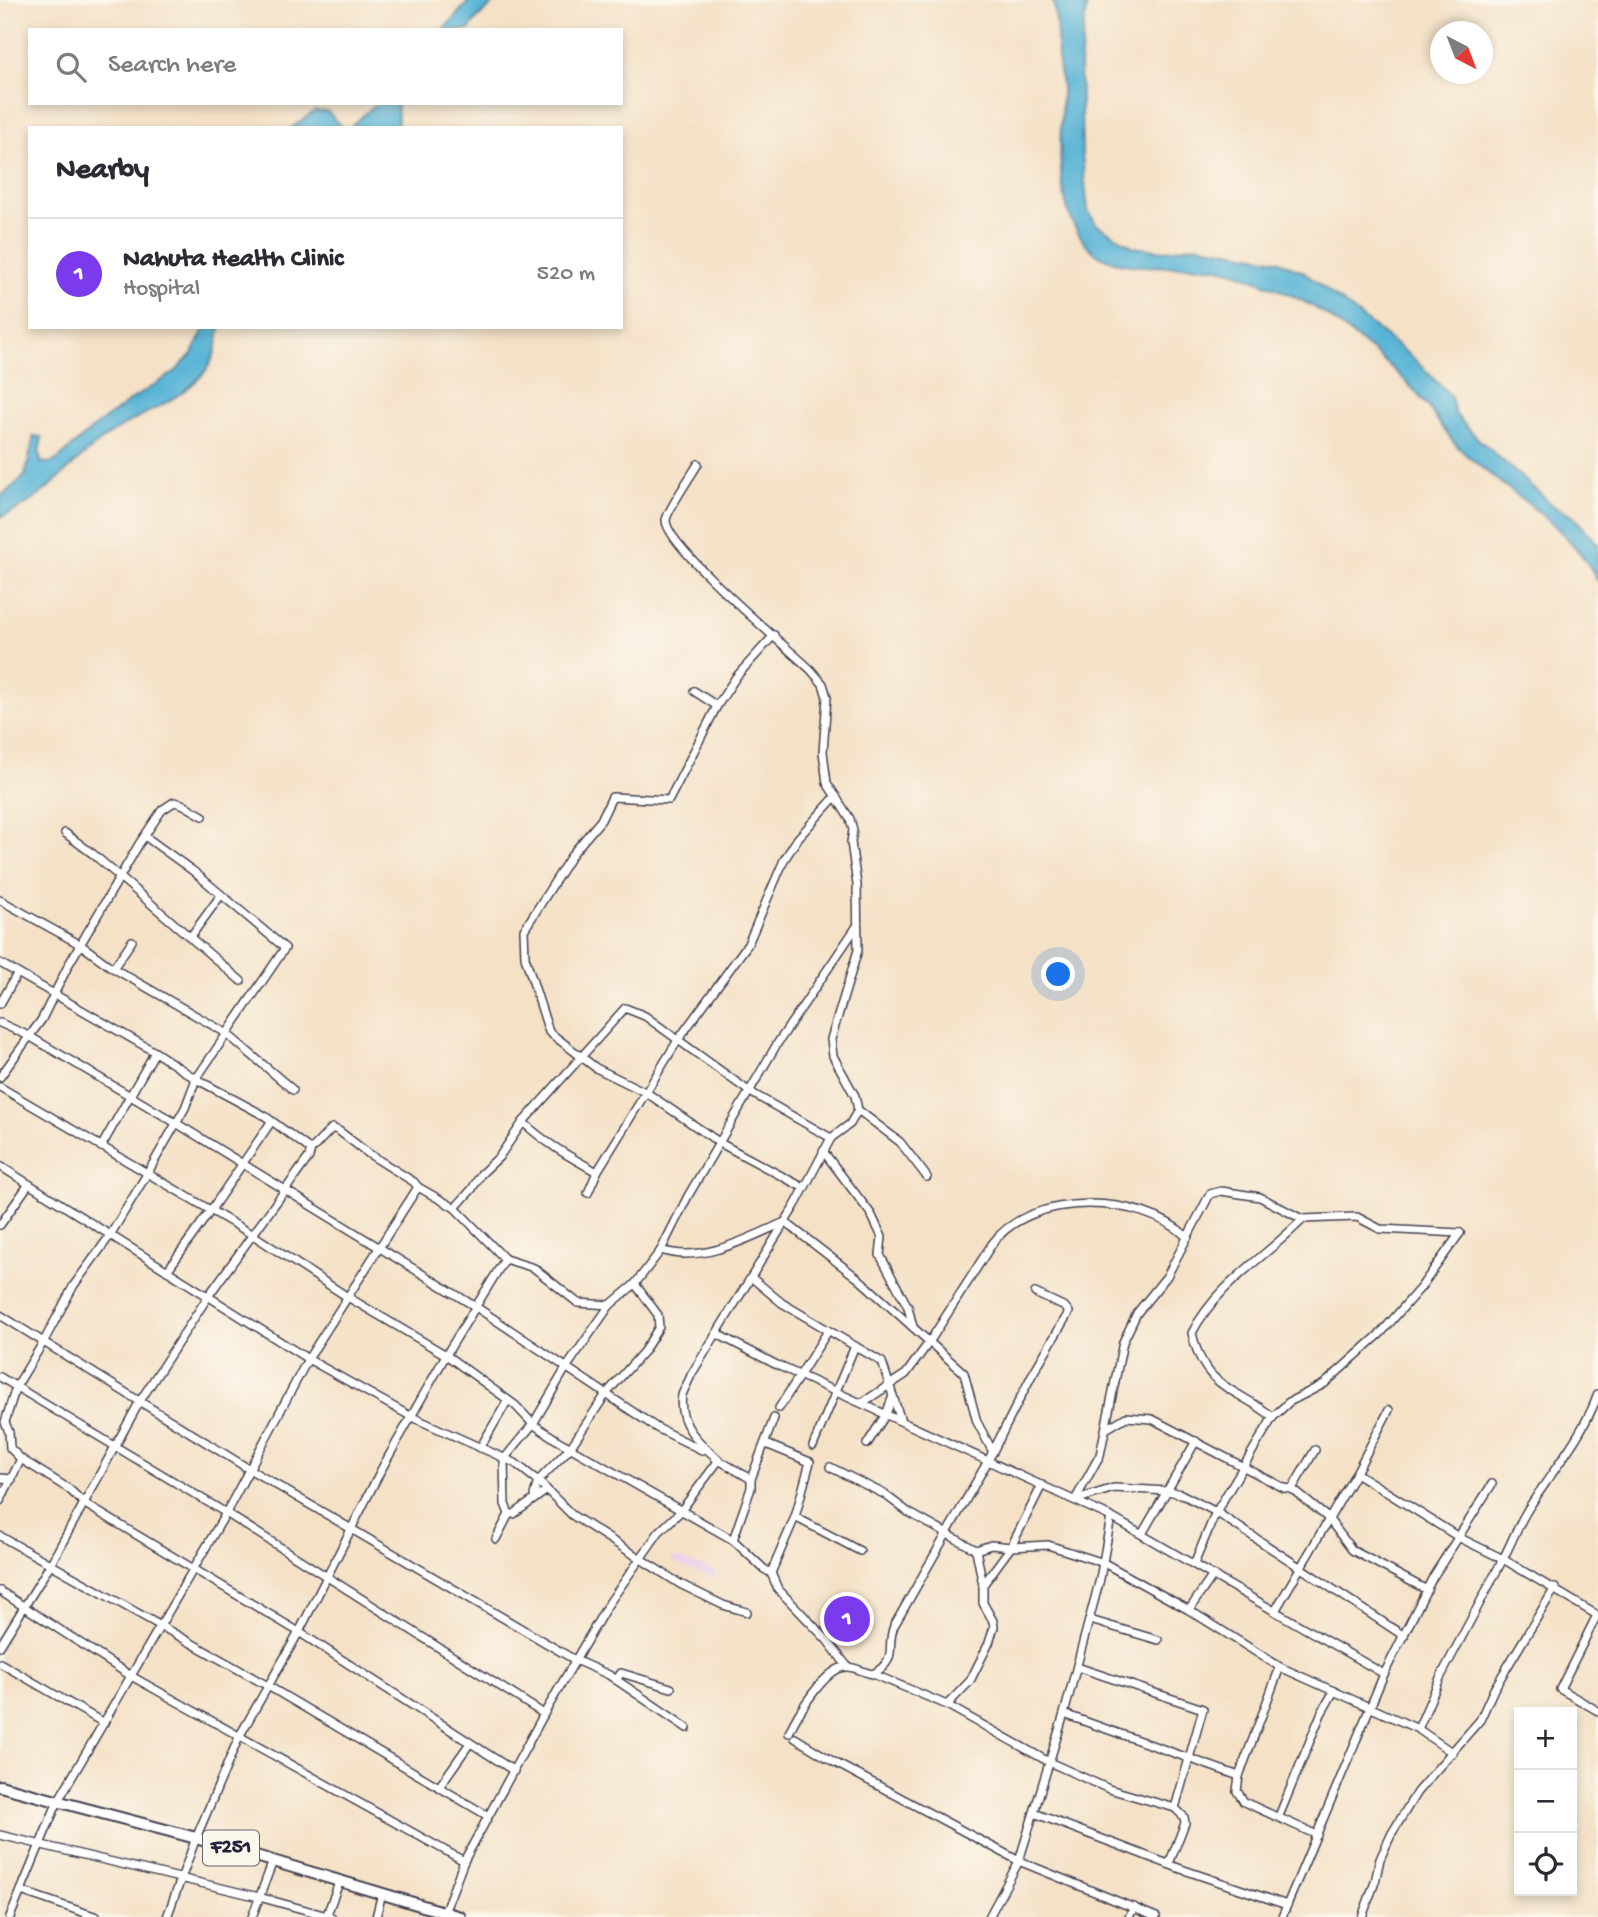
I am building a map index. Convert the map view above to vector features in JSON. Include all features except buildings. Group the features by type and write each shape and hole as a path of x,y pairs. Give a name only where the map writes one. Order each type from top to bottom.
{"main road":[{"name":"F251","path":"0,1786 196,1838 460,1917"}],"street":[{"path":"698,464 666,518 668,532 699,568 811,670 823,684 827,697 823,752 827,783 850,819 853,830 851,842 857,885 858,926 858,950 831,1039 832,1056 855,1096 858,1110 900,1142 927,1177"},
{"path":"774,635 736,677 717,706 668,800 612,797 601,820 573,853 524,930 525,957 549,1032 596,1068 647,1093 720,1143 804,1188"},
{"path":"694,691 717,706"},
{"path":"588,1193 597,1172 678,1040 748,944 775,878 791,849 836,796"},
{"path":"0,1077 42,1019 119,877 162,810 174,802 203,816"},
{"path":"65,833 191,936 241,981"},
{"path":"146,837 193,871 285,948 196,1079 185,1108 147,1174 109,1237 75,1285 16,1387 2,1419 9,1432 10,1448 20,1459 69,1489 85,1504 299,1632 514,1771"},
{"path":"191,936 221,895"},
{"path":"0,900 81,945 226,1033 293,1090"},
{"path":"496,1539 509,1514 505,1504 505,1459 533,1424 566,1368 610,1305 635,1284 661,1250 688,1196 777,1044 858,926"},
{"path":"114,967 132,941"},
{"path":"0,963 155,1052 271,1122 311,1150"},
{"path":"0,1004 17,974"},
{"path":"455,1208 481,1174 499,1157 523,1122 625,1008 645,1016 750,1092 831,1138"},
{"path":"0,1023 29,1036 176,1123 475,1307 657,1428 751,1479"},
{"path":"102,1147 155,1052"},
{"path":"0,1087 253,1235 346,1296 446,1355 508,1400 533,1424 570,1448 733,1540 771,1573 778,1589 827,1640 847,1667"},
{"path":"719,1460 694,1440 683,1416 682,1396 691,1375 752,1278 831,1138 849,1124 858,1110"},
{"path":"167,1271 271,1122"},
{"path":"523,1122 556,1148 597,1172"},
{"path":"0,1646 85,1504 140,1401 209,1295 309,1157 311,1150 332,1128 418,1187 455,1208 505,1259 534,1268 578,1303 610,1305"},
{"path":"823,1151 871,1214 882,1237 880,1255 908,1307 913,1327"},
{"path":"0,1166 109,1237 209,1295 308,1359 412,1417 516,1463 572,1515 680,1584 723,1605 747,1612"},
{"path":"0,1225 29,1184"},
{"path":"10,1917 58,1801 226,1514 308,1359 418,1187"},
{"path":"1074,1500 1100,1455 1123,1342 1137,1313 1167,1276 1210,1194 1221,1192 1259,1197 1303,1219 1357,1217 1380,1229 1460,1233 1421,1286 1381,1333 1324,1384 1289,1402 1273,1417 1216,1511 1194,1564"},
{"path":"862,1403 906,1374 998,1235 1017,1219 1062,1205 1120,1206 1174,1224 1187,1237"},
{"path":"1273,1417 1208,1373 1192,1333 1196,1324 1235,1276 1303,1219"},
{"path":"661,1250 673,1254 730,1246 785,1222"},
{"path":"785,1222 859,1279 964,1373 977,1422 993,1452"},
{"path":"167,1917 196,1838 239,1737 299,1632 381,1470 446,1355 505,1259"},
{"path":"752,1278 782,1303 882,1362 901,1421"},
{"path":"534,1495 538,1482 570,1448 606,1394 644,1351 659,1327 658,1315 635,1284"},
{"path":"873,1674 886,1667 891,1656 891,1634 894,1626 1069,1312 1065,1307 1035,1293"},
{"path":"0,1315 249,1469 575,1660 616,1680 687,1728"},
{"path":"779,1408 828,1331"},
{"path":"717,1334 1111,1517 1384,1674"},
{"path":"813,1446 855,1346"},
{"path":"0,1377 226,1514 544,1714"},
{"path":"1418,1729 1440,1678 1528,1508 1594,1407 1598,1394"},
{"path":"867,1444 886,1414 893,1396"},
{"path":"480,1448 508,1400"},
{"path":"1275,1611 1356,1473 1389,1410"},
{"path":"1106,1429 1126,1417 1152,1419 1284,1488 1292,1489 1328,1518 1352,1550 1427,1590"},
{"path":"733,1540 751,1488 751,1479 774,1419"},
{"path":"1142,1534 1196,1441"},
{"path":"766,1444 810,1462 794,1517 771,1573"},
{"path":"1292,1489 1315,1450"},
{"path":"0,1501 20,1459"},
{"path":"444,1914 464,1861 575,1660 639,1559 659,1532 680,1512 719,1460"},
{"path":"830,1467 884,1494 908,1513 976,1550 991,1545 1048,1545 1104,1563 1189,1610 1280,1667 1418,1729 1453,1754"},
{"path":"1356,1473 1460,1538 1555,1588 1597,1615 1560,1689 1598,1711"},
{"path":"0,1478 12,1479"},
{"path":"1282,1917 1384,1674 1427,1590 1492,1484"},
{"path":"983,1584 1012,1547 1042,1485"},
{"path":"1074,1500 1114,1488 1181,1494 1216,1511 1404,1636"},
{"path":"509,1514 514,1514 547,1490"},
{"path":"794,1517 860,1551"},
{"path":"989,1917 1019,1861 1034,1813 1090,1620 1104,1563 1111,1517"},
{"path":"0,1536 160,1628 268,1686 488,1816"},
{"path":"947,1705 970,1681 994,1628 983,1603 983,1584 976,1550"},
{"path":"1189,1610 1213,1575"},
{"path":"1362,1917 1380,1859 1392,1833 1417,1793 1480,1720 1494,1689 1555,1588"},
{"path":"0,1591 131,1676 464,1861"},
{"path":"1090,1620 1158,1640"},
{"path":"0,1663 104,1723"},
{"path":"1156,1917 1019,1861 834,1762 792,1736 799,1714 827,1677 836,1670 847,1667 873,1674 947,1705 1049,1762 1109,1789 1175,1808 1184,1816 1185,1823 1169,1864"},
{"path":"1077,1667 1203,1709 1175,1808"},
{"path":"1280,1667 1239,1776 1237,1791 1244,1802 1317,1835"},
{"path":"616,1680 621,1673 671,1688"},
{"path":"1279,1816 1321,1714 1334,1691"},
{"path":"1064,1714 1239,1776"},
{"path":"439,1787 470,1742"},
{"path":"1034,1813 1287,1905"},
{"path":"0,1835 260,1897 328,1917 341,1881"},
{"path":"252,1917 273,1861"},
{"path":"21,1891 97,1917"},
{"path":"376,1917 382,1893"},
{"path":"1129,1917 1134,1907"}],"shaded area":[{"path":"674,1557 716,1571 714,1578 671,1562"},
{"path":"846,1605 859,1612 848,1633 836,1626"}],"water":[{"path":"470,0 497,0 470,28 445,28"},
{"path":"1053,0 1087,0 1080,64 1082,155 1088,211 1096,224 1134,247 1164,251 1196,245 1277,260 1304,272 1413,358 1451,397 1455,414 1476,437 1556,508 1573,516 1598,544 1598,581 1586,560 1554,525 1461,450 1403,378 1377,354 1323,313 1286,293 1237,273 1198,266 1154,267 1113,261 1096,253 1082,239 1066,205 1063,186 1060,147 1062,86"},
{"path":"375,105 397,105 397,126 351,126"},
{"path":"315,111 328,112 341,126 294,126"},
{"path":"204,329 220,329 212,360 190,386 106,437 30,502 0,517 0,497 25,476 34,436 42,437 39,453 41,462 57,460 132,399 175,372 192,354"}],"place":[{"name":"Nahuta Health Clinic","path":"847,1619"}]}
